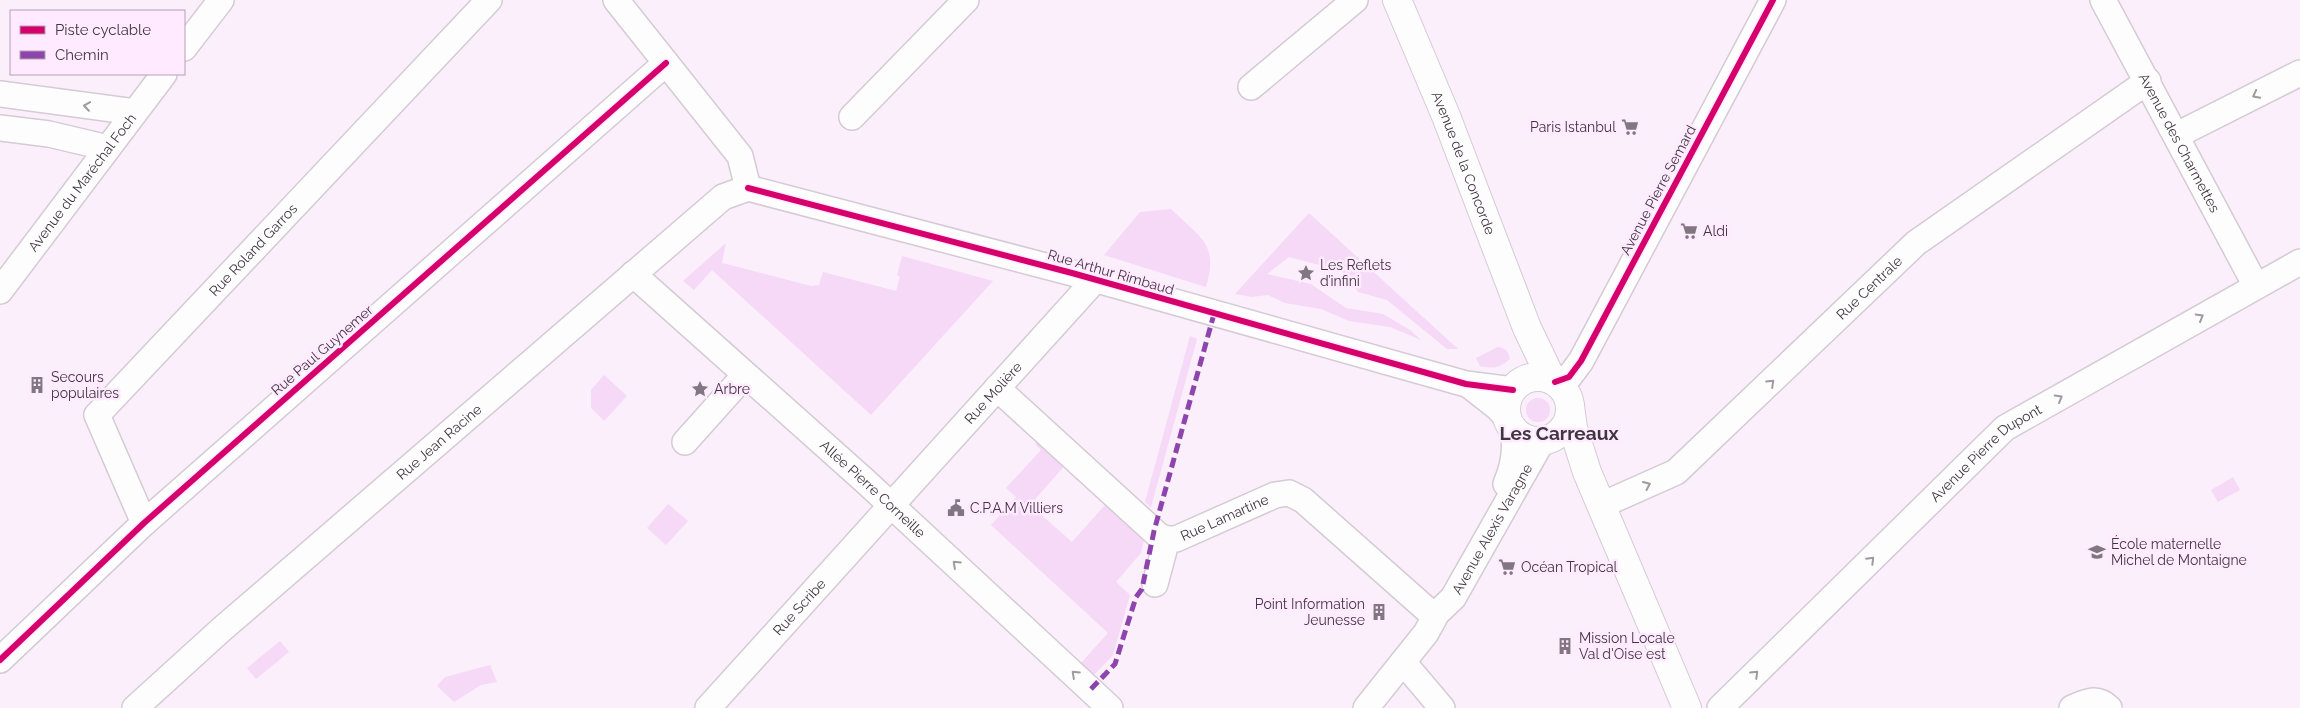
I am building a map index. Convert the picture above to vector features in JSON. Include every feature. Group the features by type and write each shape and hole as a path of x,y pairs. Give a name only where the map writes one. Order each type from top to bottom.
{"main road":[{"name":"Avenue de la Concorde","path":"1397,0 1446,116 1527,328 1554,381"},
{"name":"Avenue de la Concorde","path":"1514,389 1530,364 1527,328"},
{"path":"1587,472 1579,460 1565,448 1523,437 1509,422 1508,399 1514,389 1532,378 1554,381 1566,394 1573,428 1587,472 1687,708"},
{"path":"1544,441 1556,436 1564,428 1569,418 1570,406"}],"street":[{"path":"185,47 220,0"},
{"name":"Rue Roland Garros","path":"144,523 97,415 489,0"},
{"path":"616,0 740,156 748,188"},
{"path":"852,117 966,0"},
{"path":"1251,87 1355,0"},
{"name":"Avenue Pierre Semard","path":"1554,381 1569,377 1581,361 1773,0"},
{"name":"Avenue des Charmettes","path":"2103,0 2148,80 2256,286"},
{"name":"Rue Paul Guynemer","path":"0,660 144,523 666,63"},
{"path":"2177,135 2300,74"},
{"name":"Avenue du Maréchal Foch","path":"0,291 163,75"},
{"name":"Rue Centrale","path":"1602,506 1676,472 1916,243 2148,80"},
{"path":"0,94 135,112"},
{"path":"0,128 49,134 108,148"},
{"name":"Rue Jean Racine","path":"135,708 222,629 723,197 748,188"},
{"name":"Rue Arthur Rimbaud","path":"748,188 1095,280 1466,384"},
{"name":"Avenue Pierre Dupont","path":"1720,708 2005,428 2300,262"},
{"name":"Allée Pierre Corneille","path":"633,274 892,505 1110,708"},
{"name":"Rue Molière","path":"892,505 1095,280"},
{"path":"685,442 745,375"},
{"path":"1466,384 1514,389"},
{"path":"1466,384 1494,404 1509,422"},
{"name":"Rue Lamartine","path":"997,388 1142,522 1167,540 1176,539 1275,494 1289,493 1304,500 1436,615"},
{"name":"Avenue Alexis Varagne","path":"1366,708 1426,633 1436,615 1442,591 1511,471 1514,441 1509,422"},
{"name":"Avenue Alexis Varagne","path":"1436,615 1453,598 1544,441"},
{"name":"Rue Scribe","path":"708,708 892,505"},
{"path":"1155,584 1167,540"},
{"path":"1403,662 1442,708"},
{"path":"2072,708 2094,700 2105,704"}],"shaded area":[{"path":"1171,209 1204,242 1210,260 1206,287 1104,255 1140,212"},
{"path":"1309,213 1458,349 1447,349 1387,300 1358,292 1342,271 1289,257 1267,274 1311,284 1346,308 1383,314 1410,330 1421,340 1390,327 1349,321 1321,309 1285,303 1268,295 1251,297 1235,294"},
{"path":"726,243 722,263 811,286 819,285 823,272 896,291 900,277 897,275 902,256 993,281 871,415 712,270 694,290 683,281"},
{"path":"1190,336 1197,339 1151,507 1145,502"},
{"path":"1498,347 1506,350 1510,359 1496,367 1480,366 1476,358"},
{"path":"604,375 627,396 604,421 591,408 591,390"},
{"path":"1538,398 1547,401 1550,410 1547,419 1538,422 1529,419 1526,410 1529,401"},
{"path":"1040,439 1067,463 1030,505 1072,542 1105,505 1144,539 1141,553 1116,582 1130,595 1113,655 1094,675 1081,663 1108,633 991,525 1016,497 1006,488 1041,450 1035,444"},
{"path":"2233,477 2240,490 2218,502 2211,490"},
{"path":"668,504 688,521 666,545 647,528"},
{"path":"280,641 289,652 256,679 247,668"},
{"path":"490,665 497,682 481,685 454,702 437,686 445,677"}],"marked path":[{"path":"1091,689 1115,664 1136,597 1142,589 1154,531 1214,314"}],"cycle path":[{"path":"1555,382 1569,377 1581,361 1773,0"},
{"path":"0,660 144,523 666,63"},
{"path":"748,188 1072,273 1466,384 1513,390"}],"place":[{"name":"Paris Istanbul","path":"1630,127"},
{"name":"Aldi","path":"1689,231"},
{"name":"Les Reflets d’infini","path":"1306,273"},
{"name":"Secours populaires","path":"37,385"},
{"name":"Arbre","path":"700,389"},
{"name":"C.P.A.M Villiers","path":"956,508"},
{"name":"École maternelle Michel de Montaigne","path":"2097,552"},
{"name":"Océan Tropical","path":"1507,567"},
{"name":"Point Information Jeunesse","path":"1379,612"},
{"name":"Mission Locale Val d'Oise est","path":"1565,646"}],"district":[{"name":"Les Carreaux","path":"1559,433"}]}
